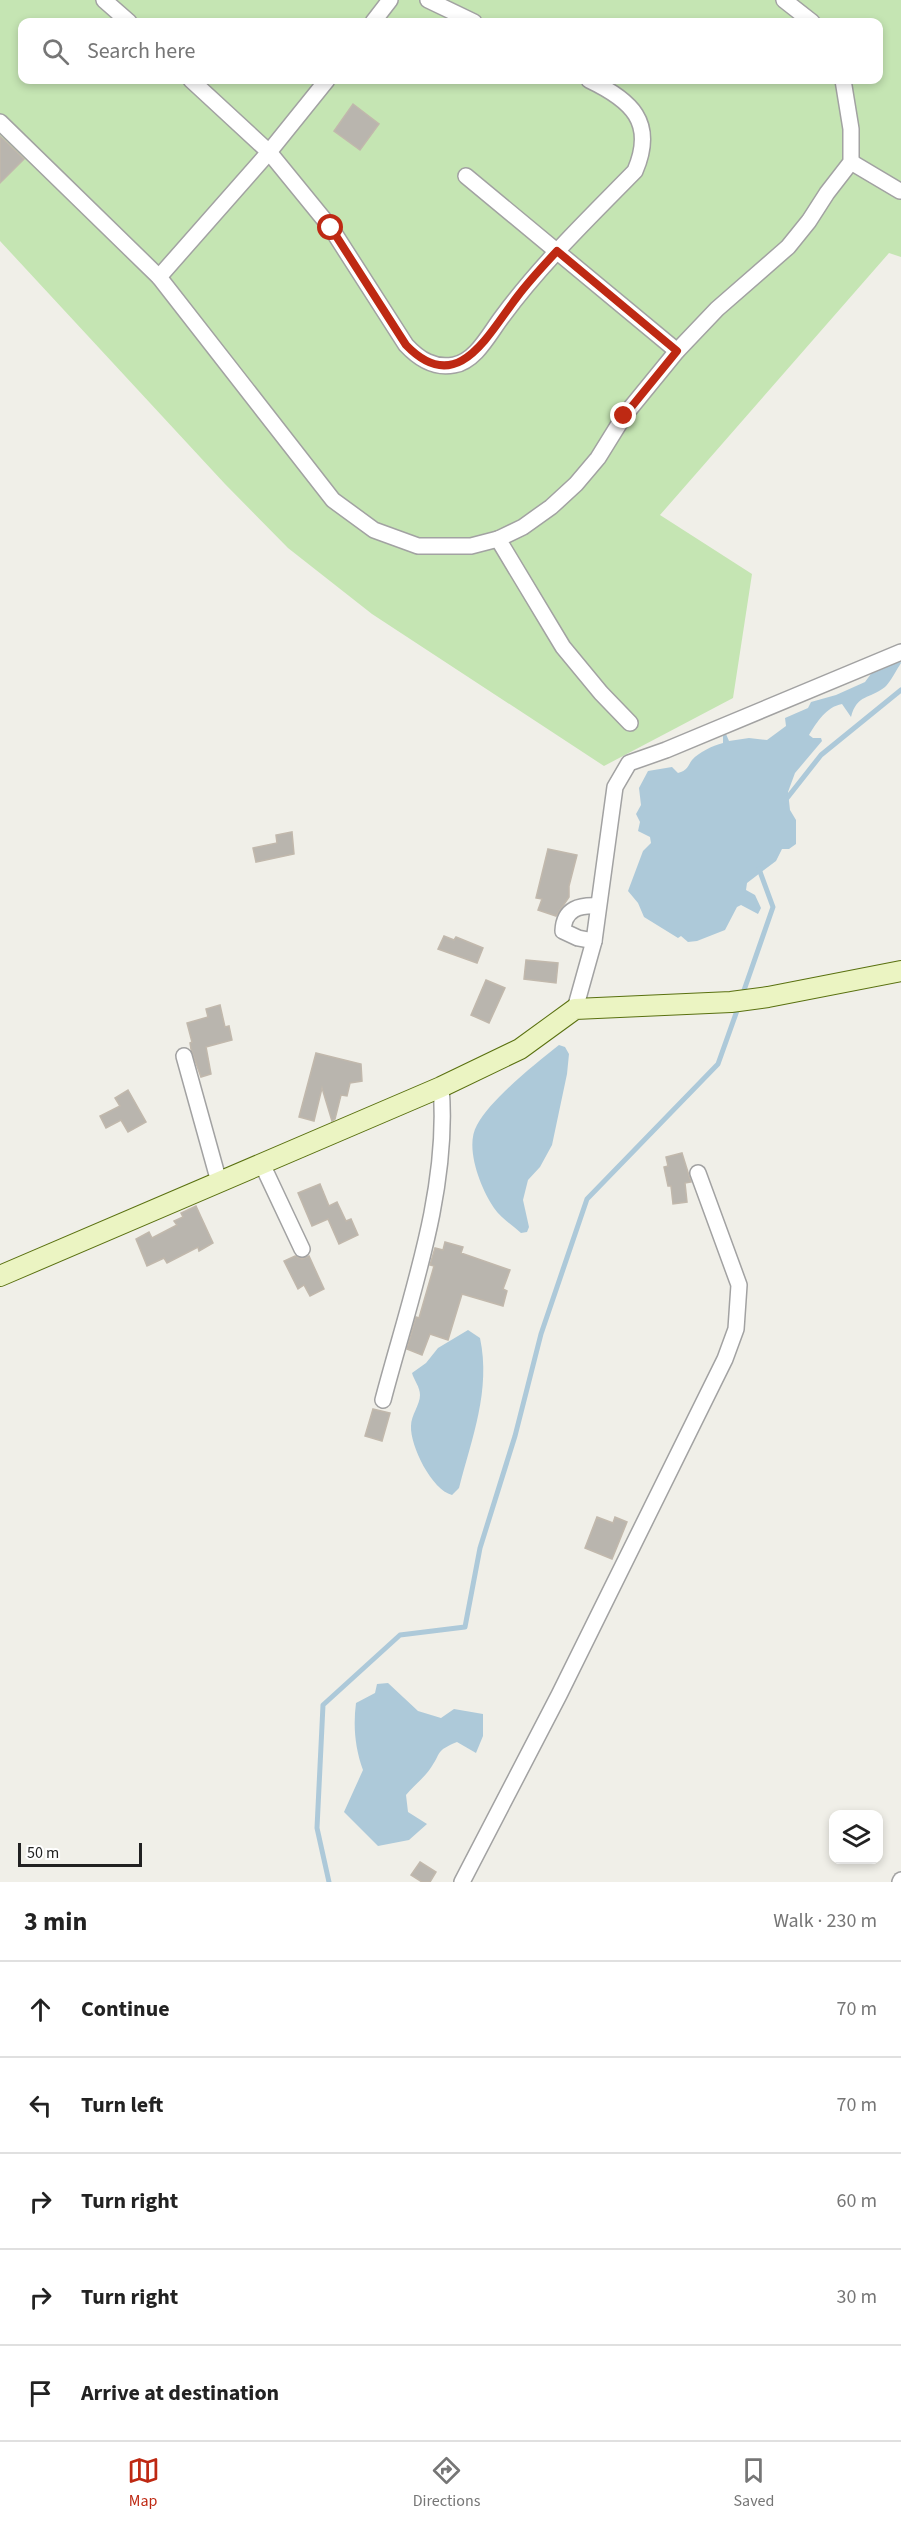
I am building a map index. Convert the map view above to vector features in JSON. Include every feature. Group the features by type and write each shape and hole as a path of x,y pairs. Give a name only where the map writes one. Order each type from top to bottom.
{"street":[{"path":"104,0 124,18"},
{"path":"376,18 390,0"},
{"path":"428,0 466,18"},
{"path":"784,0 807,18"},
{"path":"194,84 269,152 331,228 406,345 418,357 435,365 455,365 474,355 524,286 635,171 643,154 643,130 632,107 614,92 597,84"},
{"path":"159,277 269,152 324,84"},
{"path":"0,122 159,277 333,500 374,530 418,546 471,546 498,539 552,507 598,458 624,416 677,351 717,309 788,247 851,162 851,129 844,84"},
{"path":"851,162 900,191"},
{"path":"466,176 677,351"},
{"path":"498,539 563,647 601,693 630,723"},
{"path":"581,1009 594,941 615,787 629,763 666,750 901,652"},
{"path":"594,941 568,934 563,931 563,924 569,912 580,905 598,906"},
{"path":"0,1276 441,1087 520,1049 581,1009 731,1002 901,971"},
{"path":"184,1056 219,1182"},
{"path":"383,1400 430,1216 444,1122 441,1087"},
{"path":"262,1164 302,1249"},
{"path":"462,1882 570,1674 725,1359 736,1329 739,1284 698,1173"}],"green space":[{"path":"0,0 901,0 901,257 889,253 660,515 752,574 733,698 604,766 372,614 288,548 225,484 0,241"}],"water":[{"path":"898,656 901,663 885,687 860,701 851,717 842,704 831,708 809,735 813,738 821,738 822,741 795,773 788,792 790,810 796,820 796,844 789,849 782,849 776,861 747,883 746,890 755,895 761,908 758,914 741,905 737,907 725,930 697,941 688,942 644,917 638,903 628,891 643,851 651,843 650,837 638,831 640,822 636,814 641,805 639,788 648,771 672,767 678,773 681,772 698,754 723,743 723,736 726,734 729,741 749,738 767,740 786,726 785,718 808,708 811,702 836,695 865,682 876,667"},
{"path":"559,1045 565,1047 569,1054 567,1074 552,1145 540,1167 528,1180 523,1200 529,1227 527,1232 521,1233 497,1212 484,1190 473,1156 473,1134 492,1104"},
{"path":"468,1330 480,1338 483,1357 482,1395 459,1488 452,1495 437,1485 430,1476 414,1445 411,1422 420,1395 412,1373 426,1363 438,1348"},
{"path":"388,1683 418,1711 441,1718 454,1709 483,1714 483,1736 476,1753 457,1742 442,1750 428,1772 406,1795 408,1812 427,1824 409,1840 378,1846 344,1812 363,1770 355,1737 356,1703 375,1693 377,1684"}],"building":[{"path":"353,104 379,124 360,150 334,131"},
{"path":"0,136 24,159 0,183"},
{"path":"292,832 294,854 256,862 253,848 277,843 276,835"},
{"path":"548,849 577,855 569,886 569,897 556,916 538,910 542,899 536,898"},
{"path":"444,936 454,940 456,937 483,948 477,963 438,949"},
{"path":"526,960 558,963 556,983 524,979"},
{"path":"486,980 505,988 489,1023 471,1015"},
{"path":"220,1005 225,1027 229,1026 232,1040 206,1047 211,1074 201,1077 191,1049 190,1043 192,1042 187,1023 208,1017 206,1009"},
{"path":"316,1053 361,1064 362,1081 350,1083 347,1096 341,1095 335,1119 332,1121 322,1088 314,1121 299,1117"},
{"path":"128,1090 146,1122 128,1132 121,1120 106,1128 100,1116 120,1106 115,1098"},
{"path":"682,1153 691,1182 685,1183 687,1202 673,1204 671,1186 668,1186 664,1167 668,1166 666,1157"},
{"path":"320,1184 329,1206 337,1202 346,1221 351,1219 358,1235 339,1244 328,1219 312,1226 298,1193"},
{"path":"196,1206 213,1243 199,1251 198,1247 167,1263 164,1258 147,1266 136,1239 149,1232 152,1238 177,1225 174,1221 183,1217 181,1213"},
{"path":"445,1242 463,1247 461,1253 510,1270 503,1289 507,1291 503,1306 462,1294 448,1340 430,1334 422,1355 407,1349 416,1317 419,1318 434,1266 430,1265 435,1248 443,1250"},
{"path":"295,1256 302,1259 309,1256 324,1289 310,1296 304,1285 298,1289 284,1261"},
{"path":"373,1409 390,1413 382,1441 365,1436"},
{"path":"597,1517 613,1523 615,1517 627,1522 612,1559 585,1548"},
{"path":"420,1862 436,1872 430,1882 422,1882 411,1875"}],"waterway":[{"path":"784,802 821,755 901,690"},
{"path":"742,996 773,907 759,869"},
{"path":"329,1882 317,1828 323,1705 400,1635 465,1627 480,1548 515,1436 541,1334 587,1199 718,1064 739,1005"}],"route":[{"path":"331,228 406,345 418,357 435,365 455,365 474,355 524,286 557,251 677,351 624,416"}]}
